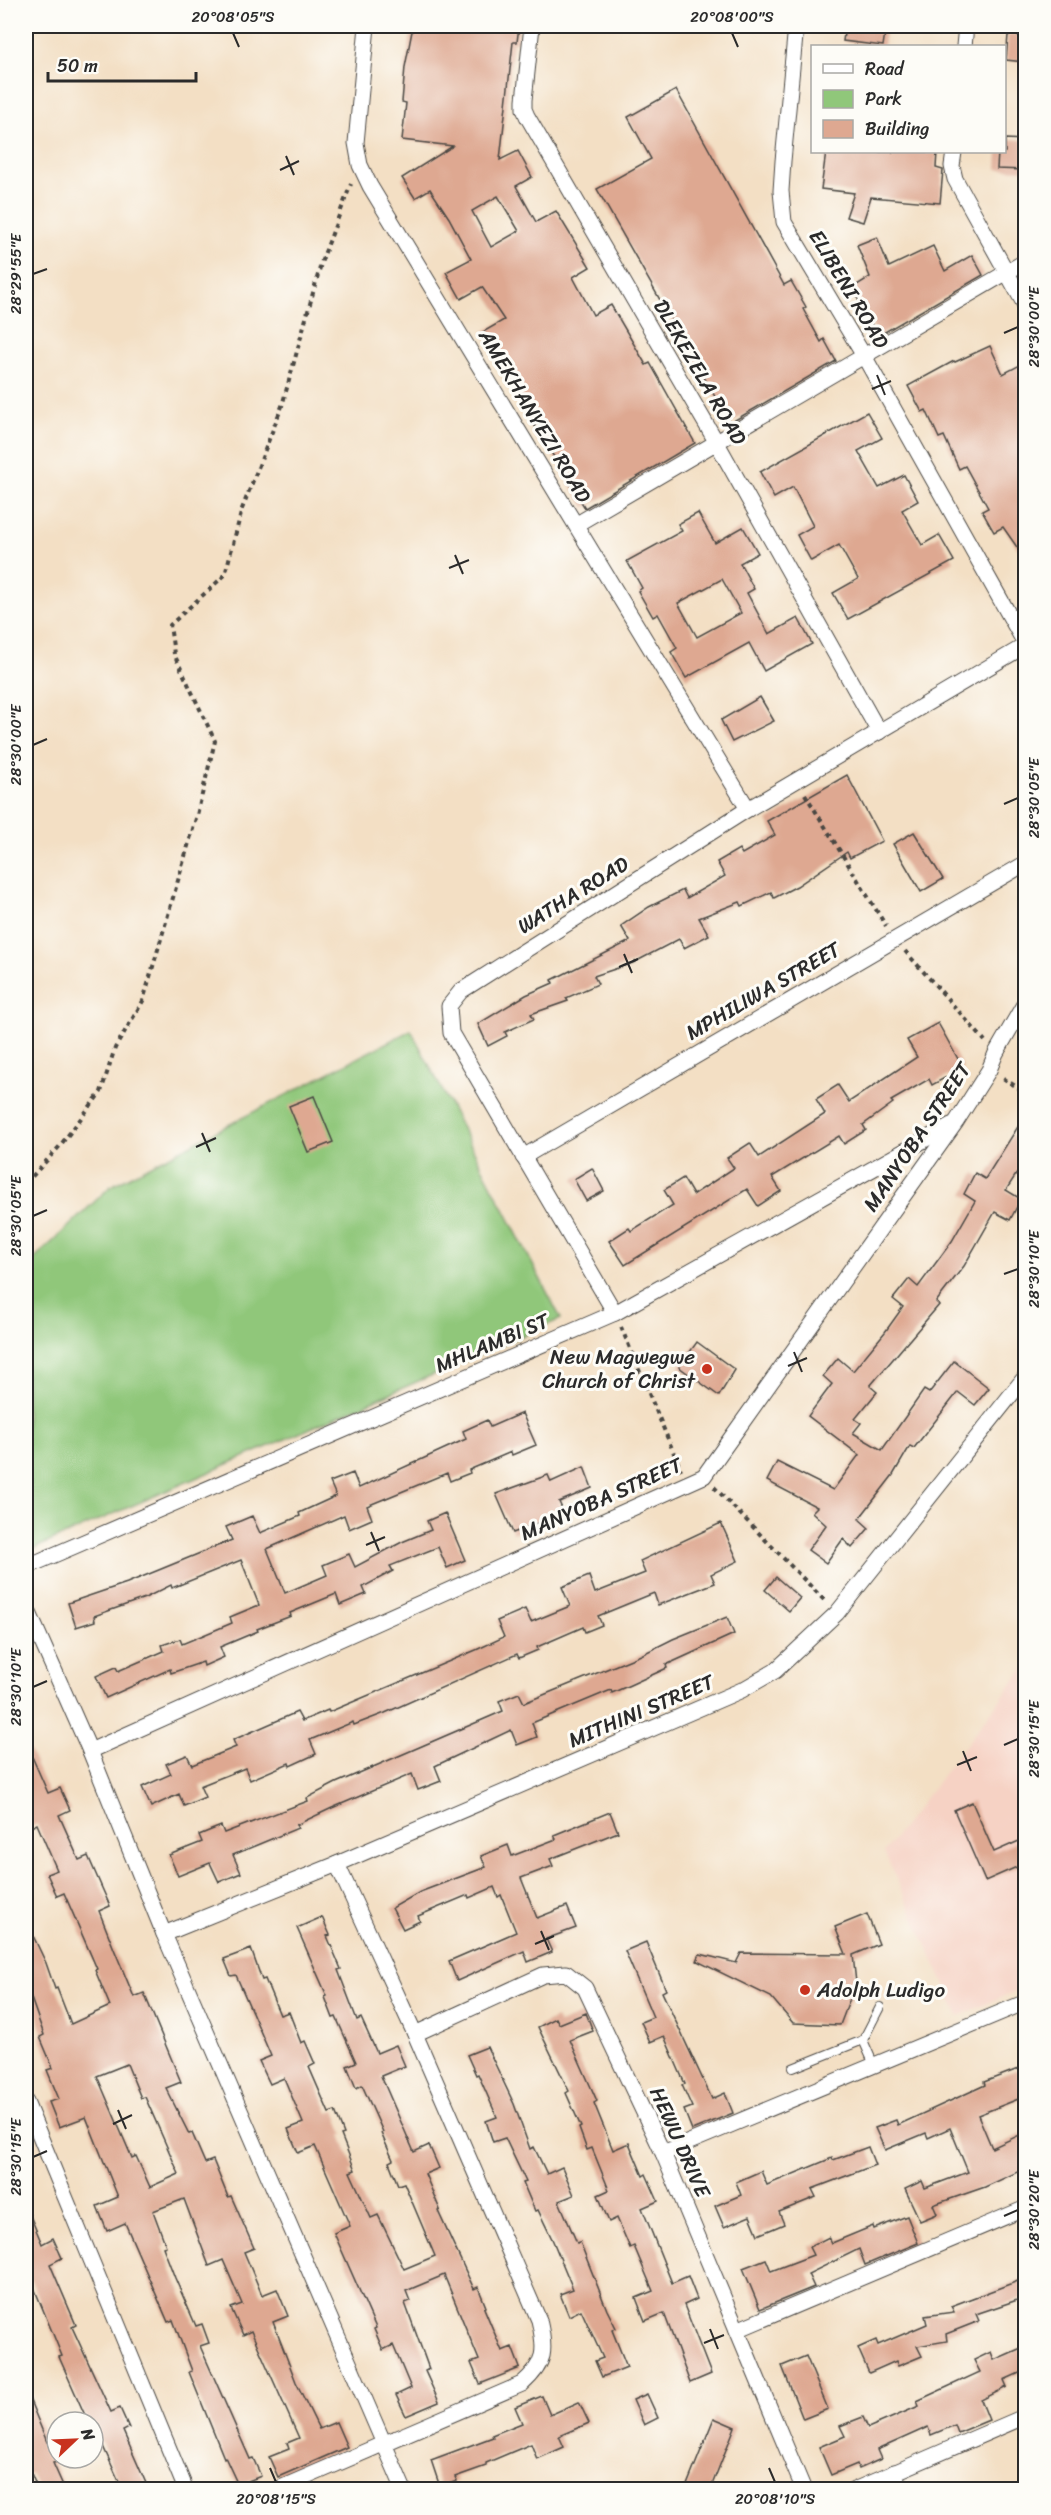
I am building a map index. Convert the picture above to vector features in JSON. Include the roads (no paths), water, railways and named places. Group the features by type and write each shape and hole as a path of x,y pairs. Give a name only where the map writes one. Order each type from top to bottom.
{"street":[{"name":"AMEKHANYEZI ROAD","path":"367,26 357,142 360,165 377,197 748,809"},
{"name":"DLEKEZELA ROAD","path":"532,26 524,100 526,116 717,443 879,732"},
{"name":"ELIBENI ROAD","path":"796,26 781,191 784,222 864,356 1026,645"},
{"path":"964,45 966,26"},
{"path":"954,153 952,165 955,179 1005,273 1026,307"},
{"path":"577,524 1026,261"},
{"name":"WATHA ROAD","path":"615,1313 451,1033 449,1006 461,991 748,809 1026,645"},
{"name":"MPHILIWA STREET","path":"523,1157 1026,863"},
{"name":"MANYOBA STREET","path":"90,1751 704,1476 956,1122 989,1070 996,1053 1026,1001"},
{"name":"MHLAMBI ST","path":"26,1567 615,1313 956,1122"},
{"name":"MITHINI STREET","path":"164,1934 337,1864 742,1690 775,1671 837,1613 1026,1376"},
{"path":"26,1606 90,1751 164,1934 404,2490"},
{"path":"276,2490 522,2384 537,2370 545,2346 539,2320 415,2034 337,1864"},
{"name":"HEWU DRIVE","path":"415,2034 543,1976 566,1973 585,1988 663,2153 804,2490"},
{"path":"663,2153 1026,2002"},
{"path":"26,2102 186,2490"},
{"path":"737,2330 1026,2208"},
{"path":"854,2490 1026,2416"},
{"path":"894,2472 901,2490"}],"lane":[{"path":"793,2068 863,2040 880,2007"},
{"path":"863,2040 874,2065"}],"place":[{"name":"New Magwegwe Church of Christ","path":"707,1369"},
{"name":"Adolph Ludigo","path":"805,1990"}]}
